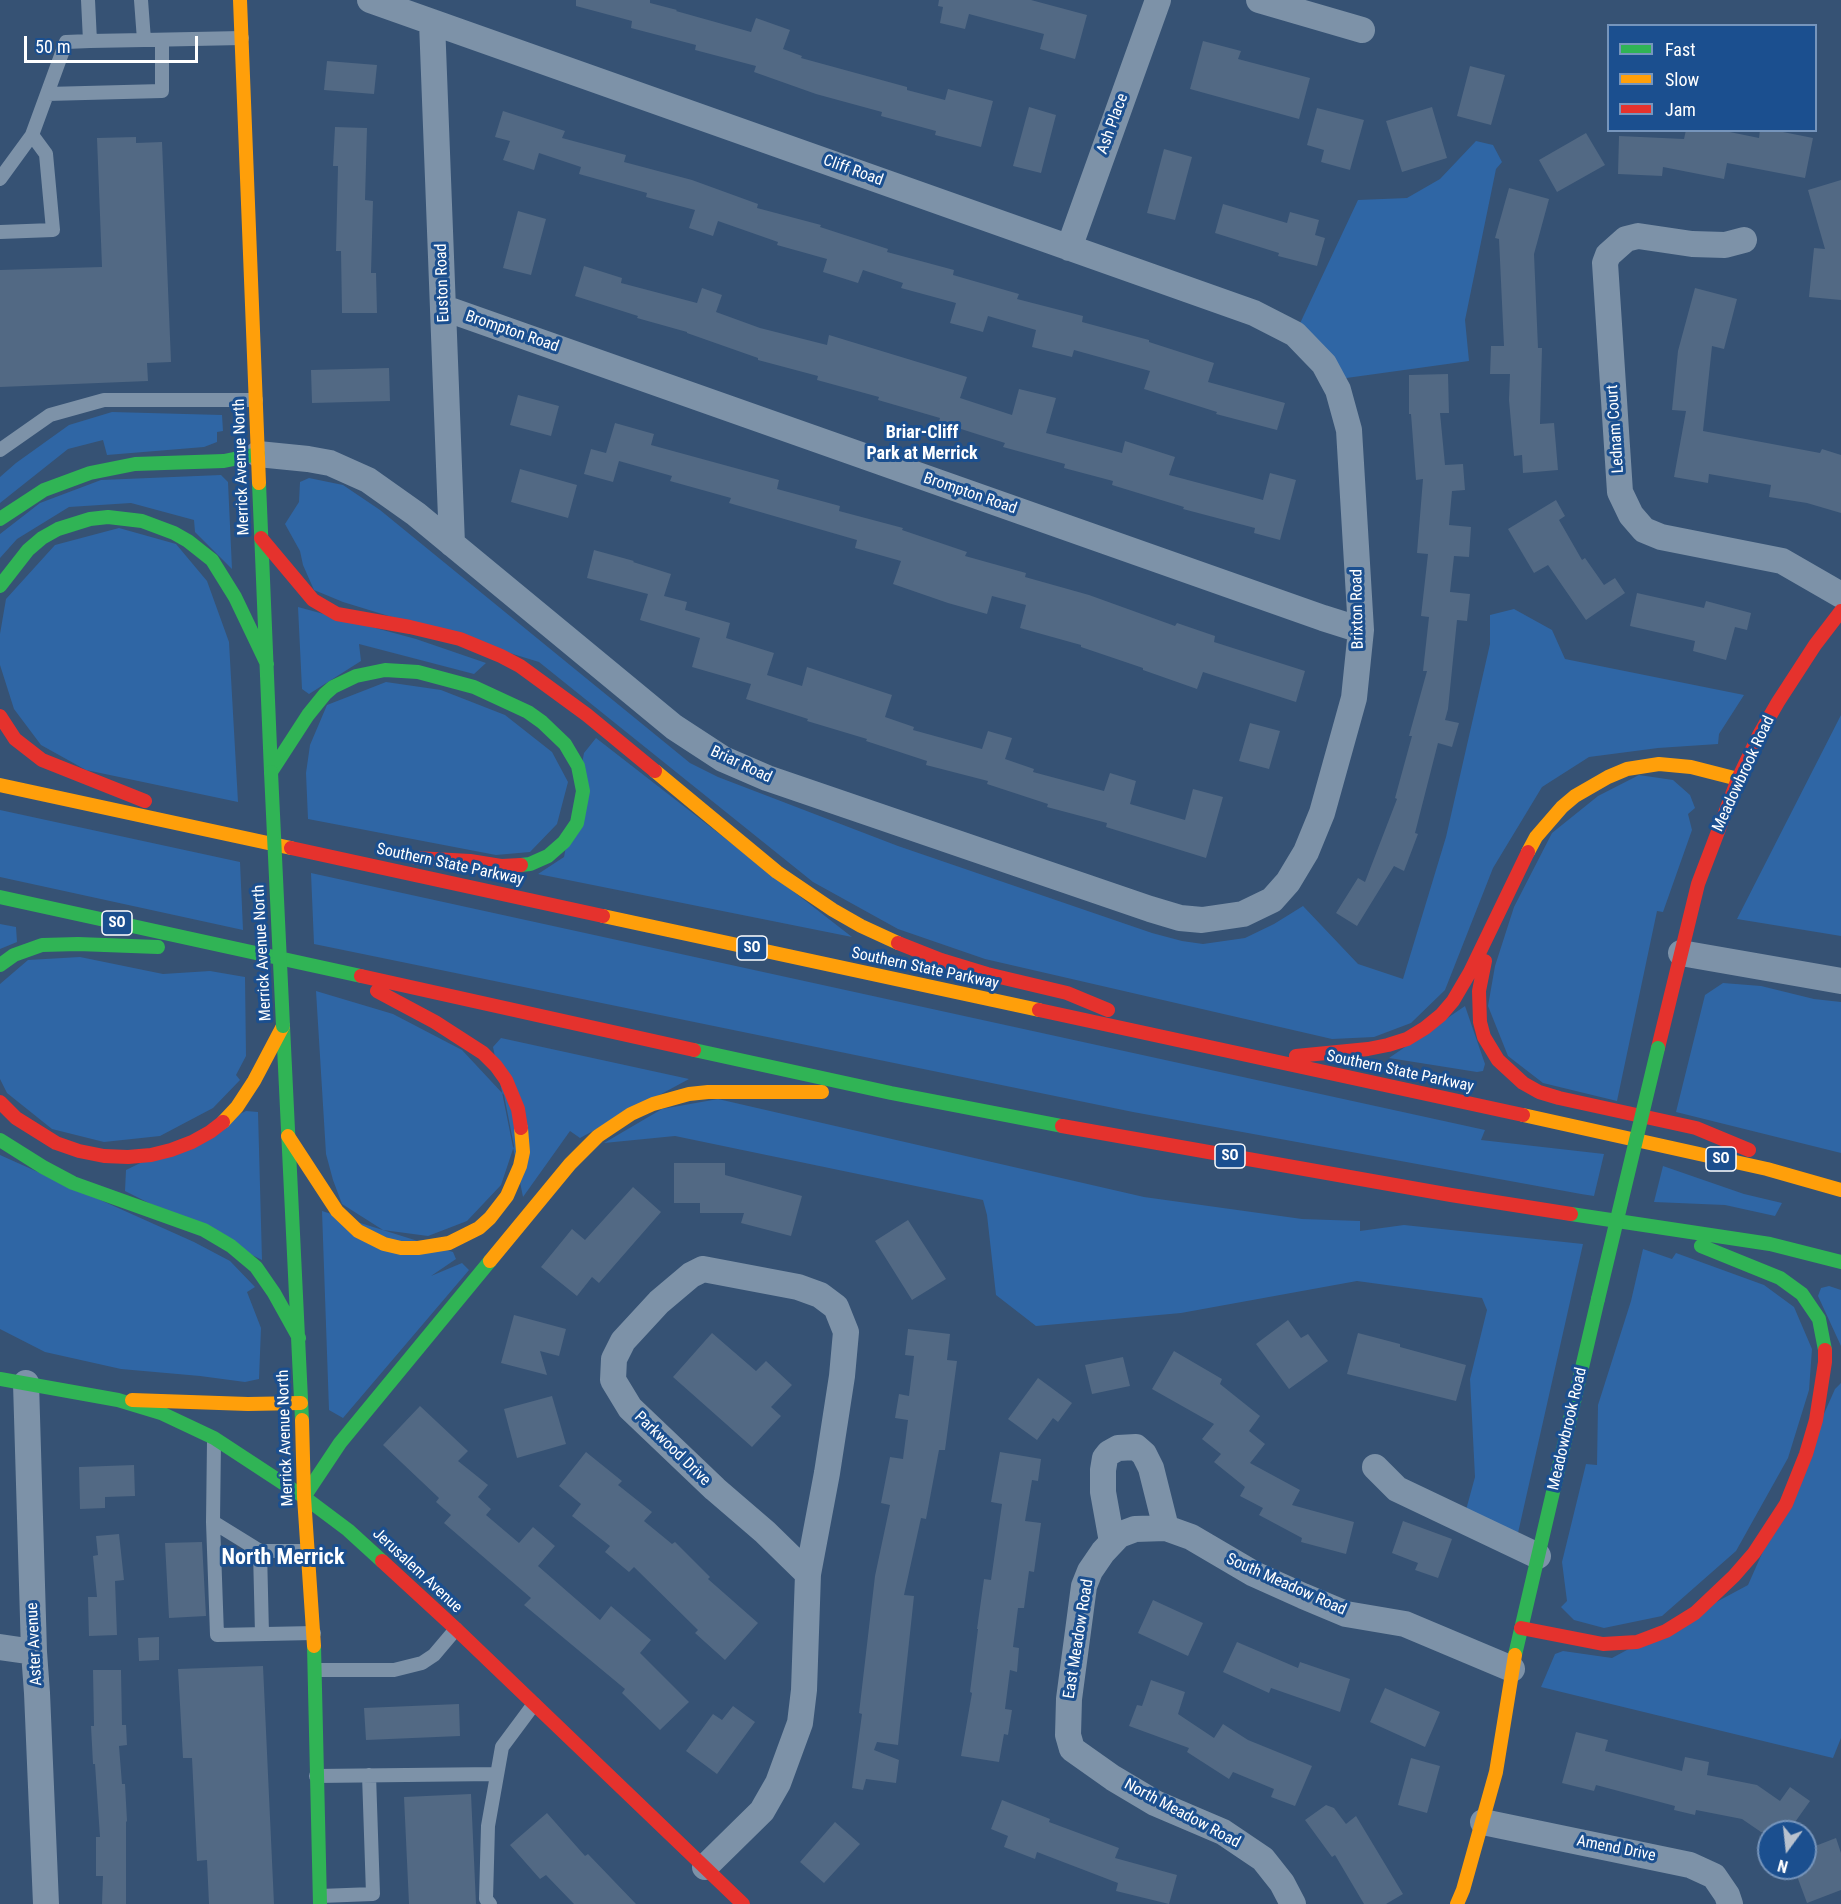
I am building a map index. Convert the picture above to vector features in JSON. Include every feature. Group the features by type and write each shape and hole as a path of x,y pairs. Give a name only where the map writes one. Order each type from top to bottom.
{"main road":[{"name":"Merrick Avenue North","path":"240,0 271,772 299,1338 304,1497 316,1670 319,1900"},
{"path":"0,519 44,490 90,473 135,464 224,461 258,454"},
{"path":"0,586 7,574 28,550 42,538 58,529 73,523 108,517 141,521 174,532 212,560 235,597 267,664"},
{"path":"261,538 313,600 337,614 410,627 460,639 520,666 587,715 777,872 861,926 916,951 952,964 1066,993 1185,1042"},
{"name":"Meadowbrook Road","path":"1457,1904 1496,1772 1512,1669 1521,1628 1698,884 1738,779 1759,735 1815,645 1841,611"},
{"path":"271,772 308,715 333,687 371,672 402,670 456,680 513,704 555,733 572,754 578,766 583,791 577,823 564,842 539,861 530,864 501,866 470,861 320,854"},
{"path":"0,716 15,739 42,760 224,834"},
{"path":"1263,1059 1388,1046 1407,1039 1441,1015 1458,994 1470,972 1514,877 1536,837 1562,807 1591,786 1627,770 1659,764 1691,766 1738,779"},
{"name":"Southern State Parkway","path":"0,785 1744,1164 1841,1190"},
{"name":"SO","path":"0,897 1009,1117 1282,1166 1725,1236 1770,1244 1841,1262"},
{"path":"1496,919 1479,991 1480,1022 1484,1037 1498,1060 1523,1083 1539,1092 1559,1098 1696,1128 1841,1190"},
{"path":"0,965 28,949 60,944 234,949"},
{"path":"288,1136 346,1221 371,1239 401,1248 449,1243 479,1228 507,1196 523,1152 518,1109 506,1080 483,1053 456,1034 335,970"},
{"path":"0,1102 15,1118 36,1132 56,1143 79,1151 104,1156 128,1157 171,1150 210,1132 237,1107 255,1081 283,1026"},
{"path":"304,1497 340,1443 570,1164 598,1136 614,1124 652,1104 689,1094 761,1091 891,1093"},
{"path":"0,1140 73,1183 204,1230 231,1246 256,1267 274,1293 299,1338"},
{"path":"1521,1628 1603,1644 1620,1644 1651,1638 1680,1624 1713,1598 1754,1552 1771,1529 1797,1479 1806,1454 1816,1420 1825,1362 1825,1347 1819,1319 1811,1305 1802,1294 1780,1278 1652,1226"},
{"name":"Jerusalem Avenue","path":"0,1379 117,1400 161,1413 214,1438 304,1497 348,1530 456,1629 743,1904"},
{"path":"1816,1420 1836,1380"},
{"path":"117,1400 248,1404 301,1403"}],"street":[{"name":"Cliff Road","path":"370,0 1254,313 1294,334 1324,364"},
{"name":"Ash Place","path":"1069,248 1158,0"},
{"path":"1259,0 1362,30"},
{"name":"Euston Road","path":"432,22 452,544"},
{"name":"Lednam Court","path":"1744,240 1725,245 1692,244 1638,236 1626,239 1608,255 1605,263 1620,492 1631,515 1644,530 1661,537 1782,561 1841,595"},
{"name":"Brompton Road","path":"444,308 1361,630"},
{"name":"Brixton Road","path":"1288,882 1306,852 1322,813 1354,698 1361,630 1349,430 1338,390 1324,364"},
{"name":"Briar Road","path":"258,454 330,463 368,480 416,514 674,727 744,769 1139,906 1180,918 1202,920 1243,914 1272,900 1288,882"},
{"path":"1681,953 1841,981"},
{"name":"Parkwood Drive","path":"705,1867 762,1811 778,1782 800,1723 804,1690 808,1574 827,1473 842,1376 846,1332 836,1307 820,1295 798,1287 703,1269 691,1275 659,1302 623,1341 614,1359 613,1380 630,1408 808,1574"},
{"name":"Aster Avenue","path":"26,1383 34,1652 46,1904"},
{"path":"1112,1542 1103,1492 1103,1470 1105,1458 1118,1448 1136,1447 1144,1454 1151,1468 1166,1528"},
{"path":"1375,1467 1397,1489 1538,1556"},
{"name":"East Meadow Road","path":"1085,1759 1072,1749 1068,1735 1069,1699 1084,1586 1090,1571 1119,1535 1135,1529 1166,1528"},
{"name":"South Meadow Road","path":"1166,1528 1191,1537 1254,1574 1346,1614 1405,1624 1512,1669"},
{"path":"0,1647 34,1652"},
{"name":"North Meadow Road","path":"1085,1759 1155,1803 1223,1832 1263,1859 1282,1883 1293,1904"},
{"name":"Amend Drive","path":"1483,1822 1690,1865 1714,1876 1727,1894 1730,1904"}],"lane":[{"path":"88,0 90,41"},
{"path":"141,0 144,40"},
{"path":"0,179 32,135 66,42 242,38"},
{"path":"47,94 162,91 162,40"},
{"path":"0,232 52,230 46,154 32,135"},
{"path":"0,450 50,415 104,400 256,400"},
{"path":"214,1438 213,1522 217,1635 314,1633"},
{"path":"213,1522 260,1551 308,1551"},
{"path":"260,1551 262,1634"},
{"path":"316,1670 394,1670 423,1663 434,1655 456,1629"},
{"path":"490,1904 486,1899 488,1826 502,1747 534,1704"},
{"path":"316,1776 497,1774"},
{"path":"319,1900 373,1894 369,1775"}],"shaded area":[{"path":"1476,141 1493,145 1502,162 1496,169 1465,320 1469,361 1332,380 1295,334 1358,200 1407,198 1440,179"},
{"path":"112,412 222,415 223,431 217,432 217,442 204,447 107,455 103,440 68,449 0,503 0,477 16,463 69,425"},
{"path":"221,475 228,482 232,569 195,532 194,520 131,503 69,507 17,539 0,558 0,534 40,503 101,480"},
{"path":"309,478 343,485 380,510 690,763 718,777 898,846 1152,933 1182,941 1203,944 1245,938 1303,906 1358,964 1403,979 1446,837 1490,644 1490,615 1514,609 1552,630 1565,659 1744,695 1719,734 1718,744 1658,748 1589,757 1542,787 1493,868 1445,990 1411,1023 1374,1037 1332,1039 985,959 898,929 813,882 539,662 343,602 314,590 303,565 300,551 285,524 299,502 300,482"},
{"path":"119,528 176,544 207,581 229,642 238,802 86,770 41,745 14,709 0,665 0,634 6,599 55,545"},
{"path":"298,607 416,639 486,663 474,674 359,644 361,661 309,694 302,689"},
{"path":"386,682 441,690 505,715 552,752 568,782 557,824 530,852 496,855 308,819 306,773 310,745 327,705"},
{"path":"1841,715 1841,936 1737,919 1840,717"},
{"path":"596,738 852,937 538,874 564,857 584,753"},
{"path":"1639,775 1673,780 1690,795 1695,808 1688,814 1692,830 1663,912 1657,911 1617,1101 1543,1083 1508,1056 1488,1006 1495,966 1514,907 1552,833 1598,796"},
{"path":"0,810 240,862 243,930 0,877"},
{"path":"311,873 1485,1130 1481,1140 1604,1154 1594,1196 1581,1194 1133,1112 314,944"},
{"path":"0,924 16,927 17,942 0,949"},
{"path":"80,957 163,974 210,971 245,977 246,1056 236,1075 240,1080 213,1108 160,1136 104,1142 52,1129 7,1093 0,1079 0,984 28,960"},
{"path":"1723,983 1761,986 1814,999 1841,1002 1841,1153 1676,1112 1705,995"},
{"path":"316,991 393,1014 462,1050 504,1095 514,1146 501,1185 467,1221 428,1236 383,1230 342,1204 326,1154"},
{"path":"1465,1006 1485,1064 1483,1071 1477,1072 1389,1058"},
{"path":"501,1038 689,1079 580,1138 570,1131 523,1197 493,1047"},
{"path":"718,1099 1144,1197 1302,1219 1360,1221 1360,1231 1404,1225 1583,1244 1518,1533 1466,1510 1475,1477 1470,1379 1487,1310 1482,1298 1357,1281 1181,1313 1036,1326 996,1295 987,1215 983,1200 675,1136 604,1143 662,1109"},
{"path":"246,1111 258,1112 262,1260 125,1191 126,1170"},
{"path":"0,1155 194,1242 230,1261 255,1287 247,1292 261,1328 259,1379 245,1382 121,1369 45,1352 0,1329"},
{"path":"1663,1166 1744,1194 1782,1203 1775,1216 1725,1205 1654,1202"},
{"path":"322,1211 453,1252 456,1259 431,1276 462,1263 469,1270 343,1418 329,1410"},
{"path":"1643,1249 1672,1259 1676,1253 1764,1285 1794,1307 1812,1349 1809,1390 1788,1458 1736,1551 1662,1616 1604,1628 1574,1620 1561,1607 1567,1601 1562,1562 1586,1464 1597,1465 1598,1405 1631,1301"},
{"path":"1829,1286 1841,1290 1841,1346 1818,1296 1821,1288"},
{"path":"1841,1383 1841,1738 1833,1758 1541,1687 1555,1654 1563,1651 1612,1658 1748,1585 1835,1389"}],"building":[{"path":"576,0 650,0 650,3 751,32 756,18 790,30 783,49 802,56 801,58 907,87 907,90 945,100 948,89 993,101 981,147 935,135 936,131 881,116 882,112 816,94 754,72 756,66 695,50 696,45 631,28 632,21 576,6"},
{"path":"939,0 1031,0 1087,15 1075,59 1040,49 1044,34 969,14 965,29 940,23 943,7 938,6"},
{"path":"1203,41 1241,51 1238,59 1310,78 1299,119 1190,89"},
{"path":"327,61 377,65 374,94 324,90"},
{"path":"1470,66 1505,75 1491,125 1457,116"},
{"path":"1029,107 1056,115 1041,173 1013,166"},
{"path":"1432,107 1447,158 1402,172 1386,121"},
{"path":"1317,108 1364,120 1350,170 1321,162 1324,150 1307,145"},
{"path":"503,111 565,131 562,138 626,155 624,162 692,180 758,204 757,208 821,225 820,227 888,249 887,252 954,270 953,275 1019,294 1017,299 1083,316 1082,322 1149,340 1149,342 1214,363 1208,382 1285,403 1277,430 1216,414 1217,412 1144,389 1150,371 1074,350 1072,357 1032,347 1036,330 988,316 983,332 950,323 956,303 901,288 903,283 863,270 858,283 823,272 827,259 777,245 778,242 718,221 713,236 689,228 695,210 646,197 647,193 579,174 581,167 539,153 534,170 503,160 510,141 495,137"},
{"path":"335,127 367,128 365,200 373,201 371,273 376,273 377,313 342,313 341,251 336,251 338,166 333,166"},
{"path":"1686,132 1730,132 1759,138 1760,132 1783,132 1813,138 1805,178 1727,163 1724,179 1663,167 1662,176 1618,174 1619,136 1684,139"},
{"path":"1586,133 1605,165 1557,192 1539,160"},
{"path":"136,137 136,143 162,142 171,362 147,363 148,381 0,387 0,270 102,267 97,138"},
{"path":"1164,149 1192,157 1175,220 1147,213"},
{"path":"1841,180 1841,300 1809,297 1814,248 1825,249 1808,190"},
{"path":"1509,188 1549,199 1534,254 1538,348 1542,348 1540,424 1554,423 1558,470 1523,473 1522,455 1514,456 1509,400 1510,374 1490,374 1491,346 1504,346 1499,239 1495,238"},
{"path":"1223,204 1287,223 1290,212 1319,220 1315,235 1325,238 1317,266 1278,256 1279,253 1215,233"},
{"path":"518,211 546,219 531,275 503,268"},
{"path":"584,266 622,278 621,283 697,303 702,288 722,295 716,312 760,328 827,345 829,335 967,377 960,398 1012,415 1019,389 1056,398 1046,433 1122,453 1125,441 1175,457 1169,475 1263,500 1270,473 1296,480 1280,540 1254,533 1255,528 1183,509 1184,507 1112,485 1113,481 1064,468 1065,464 1003,447 1005,443 939,422 940,418 878,400 879,397 817,380 818,376 758,360 758,358 687,332 637,318 638,316 575,296"},
{"path":"1695,288 1737,299 1724,349 1712,346 1703,431 1820,453 1822,449 1841,455 1841,513 1807,503 1769,497 1771,485 1709,474 1708,483 1674,477 1686,411 1672,410 1678,351"},
{"path":"389,368 390,401 312,403 311,370"},
{"path":"1448,374 1449,413 1440,413 1445,465 1463,464 1465,490 1452,491 1449,525 1471,527 1469,557 1454,556 1450,592 1470,594 1467,621 1457,620 1445,720 1459,723 1452,747 1438,743 1415,833 1418,834 1404,871 1394,866 1357,926 1336,913 1358,878 1365,882 1397,799 1395,798 1412,736 1409,736 1427,671 1423,671 1429,617 1421,616 1428,554 1417,553 1423,479 1416,480 1411,414 1409,414 1409,375"},
{"path":"518,395 559,406 551,436 510,425"},
{"path":"615,423 654,434 651,445 779,480 777,489 840,506 839,511 903,528 902,530 967,552 965,556 1026,573 1025,577 1089,595 1175,626 1177,623 1215,636 1214,642 1305,671 1296,702 1203,672 1197,689 1081,647 1081,645 1020,628 1026,605 992,596 987,614 893,584 901,561 855,548 857,540 729,503 731,498 670,481 672,476 619,461 613,482 584,474 591,449 606,453"},
{"path":"520,469 577,485 568,518 511,502"},
{"path":"1556,500 1565,516 1559,520 1582,560 1585,558 1604,585 1615,578 1625,593 1586,620 1548,565 1534,573 1508,529"},
{"path":"594,550 671,574 664,596 687,602 685,610 730,623 726,638 774,653 767,675 802,686 807,667 892,695 885,717 914,727 913,730 982,749 988,731 1012,738 1005,759 1034,769 1033,772 1104,791 1110,773 1136,781 1130,804 1185,820 1193,789 1223,797 1206,858 1106,827 1107,823 1047,807 1048,804 987,784 988,781 926,765 927,761 866,741 867,739 746,699 751,684 692,667 700,638 640,620 648,594 587,578"},
{"path":"1637,593 1704,608 1706,601 1751,613 1747,630 1735,627 1726,660 1693,651 1695,641 1630,626"},
{"path":"1250,723 1280,731 1269,769 1239,761"},
{"path":"674,1163 725,1163 725,1175 802,1196 791,1236 741,1223 744,1213 700,1213 700,1203 674,1203"},
{"path":"633,1187 661,1212 599,1283 592,1277 577,1296 541,1267 572,1229 585,1240"},
{"path":"908,1220 946,1279 912,1300 875,1241"},
{"path":"514,1315 566,1329 559,1356 540,1351 547,1375 501,1363"},
{"path":"1288,1320 1301,1338 1308,1334 1328,1361 1289,1389 1256,1344"},
{"path":"908,1329 950,1334 947,1360 957,1361 945,1450 939,1450 926,1519 921,1518 904,1595 914,1596 898,1745 877,1742 874,1750 899,1760 896,1783 866,1779 863,1790 852,1788 862,1714 859,1713 875,1576 890,1505 881,1503 890,1457 903,1459 908,1420 895,1418 899,1394 909,1396 914,1356 905,1355"},
{"path":"712,1333 756,1371 766,1361 792,1385 771,1407 781,1416 752,1447 673,1377"},
{"path":"1358,1333 1466,1365 1456,1401 1347,1374"},
{"path":"1174,1351 1222,1379 1220,1384 1260,1416 1249,1431 1265,1444 1250,1463 1300,1490 1292,1505 1354,1522 1346,1554 1301,1542 1302,1538 1259,1515 1263,1508 1240,1496 1245,1487 1214,1462 1221,1454 1202,1439 1214,1424 1152,1389"},
{"path":"1123,1357 1130,1386 1092,1394 1085,1365"},
{"path":"1038,1378 1072,1403 1058,1422 1053,1418 1037,1440 1008,1419"},
{"path":"552,1396 566,1444 517,1458 504,1409"},
{"path":"420,1406 468,1451 458,1461 488,1485 478,1497 491,1509 486,1515 519,1543 533,1527 555,1546 538,1566 600,1620 611,1606 651,1640 640,1653 689,1702 660,1730 622,1693 625,1689 524,1605 531,1598 444,1523 451,1515 436,1502 439,1498 383,1445"},
{"path":"586,1452 622,1481 618,1485 652,1512 644,1521 672,1544 675,1542 710,1577 708,1579 758,1623 725,1660 695,1633 698,1630 634,1567 629,1572 605,1552 610,1546 572,1516 581,1504 559,1486"},
{"path":"1000,1452 1041,1459 1038,1481 1032,1480 1025,1521 1041,1523 1034,1572 1029,1571 1024,1608 1018,1608 1013,1647 1019,1648 1017,1672 1010,1670 1005,1709 1012,1710 1008,1735 1004,1734 999,1762 961,1756 972,1693 970,1692 984,1579 991,1580 1002,1504 991,1502"},
{"path":"134,1465 135,1496 105,1497 105,1508 80,1509 79,1467"},
{"path":"1403,1521 1452,1539 1438,1578 1415,1570 1418,1563 1392,1553"},
{"path":"119,1534 124,1580 115,1581 117,1635 89,1636 88,1597 97,1597 93,1556 98,1555 96,1536"},
{"path":"202,1542 206,1616 169,1618 165,1543"},
{"path":"1153,1600 1203,1623 1188,1656 1138,1633"},
{"path":"159,1637 159,1660 139,1661 138,1638"},
{"path":"1237,1642 1298,1668 1300,1662 1350,1679 1340,1712 1271,1688 1269,1693 1223,1672"},
{"path":"263,1666 274,1904 209,1904 207,1860 197,1861 192,1758 183,1758 178,1669"},
{"path":"93,1670 121,1670 122,1725 126,1725 127,1745 119,1746 122,1784 125,1784 127,1821 126,1904 102,1904 103,1876 96,1876 96,1837 100,1837 91,1726 94,1726"},
{"path":"1151,1680 1185,1692 1178,1714 1214,1738 1223,1724 1248,1740 1312,1766 1295,1806 1271,1797 1274,1789 1233,1772 1229,1779 1187,1752 1189,1748 1129,1726 1137,1705 1142,1706"},
{"path":"1385,1688 1440,1712 1425,1747 1370,1722"},
{"path":"459,1704 460,1736 366,1740 364,1708"},
{"path":"733,1706 755,1722 717,1774 686,1751 713,1714 722,1720"},
{"path":"1576,1732 1608,1740 1605,1751 1682,1771 1685,1757 1709,1762 1707,1775 1757,1785 1780,1801 1790,1787 1810,1801 1797,1820 1757,1820 1757,1829 1742,1819 1696,1810 1695,1815 1674,1810 1675,1806 1596,1785 1594,1791 1562,1783"},
{"path":"1411,1758 1440,1766 1427,1813 1398,1805"},
{"path":"471,1794 476,1904 409,1904 404,1797"},
{"path":"1002,1800 1050,1819 1049,1822 1119,1848 1115,1858 1177,1875 1169,1904 1116,1891 1118,1883 1037,1852 1035,1859 1004,1847 1008,1836 991,1829"},
{"path":"1326,1805 1334,1808 1346,1824 1356,1816 1403,1894 1386,1904 1364,1904 1335,1855 1332,1857 1305,1820"},
{"path":"547,1813 585,1856 588,1854 636,1904 574,1904 546,1875 540,1879 510,1845"},
{"path":"835,1822 860,1844 824,1883 800,1862"},
{"path":"1836,1838 1841,1853 1841,1890 1807,1903 1798,1880 1817,1880 1817,1845"}],"traffic: fast":[{"path":"0,519 44,490 90,473 135,464 224,461 258,454"},
{"path":"259,483 271,772"},
{"path":"0,586 28,550 42,538 58,529 90,519 108,517 142,521 174,533 212,560 235,597 267,664"},
{"path":"271,772 308,715 325,694 333,687 356,676 385,670 418,672 474,687 528,712 542,722 565,744 578,766 583,791 577,823 564,842 548,856 530,864 521,865"},
{"path":"271,772 283,1026"},
{"path":"0,897 361,976"},
{"path":"0,965 14,955 42,945 158,947"},
{"path":"283,1026 302,1420"},
{"path":"1598,1299 1658,1048"},
{"path":"694,1050 891,1093 1062,1126"},
{"path":"0,1140 73,1183 204,1230 231,1246 256,1267 274,1293 299,1338"},
{"path":"1571,1214 1770,1244 1841,1262"},
{"path":"1701,1246 1780,1278 1802,1294 1819,1319 1825,1350"},
{"path":"304,1497 340,1443 490,1261"},
{"path":"1515,1655 1598,1299"},
{"path":"0,1379 118,1400 161,1413 214,1438 304,1497 348,1530 382,1561"},
{"path":"314,1646 320,1904"}],"traffic: slow":[{"path":"240,0 259,483"},
{"path":"1528,852 1536,837 1562,807 1575,796 1627,769 1659,764 1691,767 1738,779"},
{"path":"655,771 777,872 833,910 898,943"},
{"path":"0,785 291,848"},
{"path":"603,916 1039,1010"},
{"path":"223,1122 237,1107 254,1081 283,1026"},
{"path":"490,1261 570,1164 598,1136 631,1114 653,1104 689,1094 822,1092"},
{"path":"1523,1115 1767,1169 1841,1190"},
{"path":"288,1136 337,1211 358,1231 384,1244 401,1248 418,1248 449,1243 479,1228 490,1218 507,1196 520,1166 523,1152 521,1128"},
{"path":"132,1400 248,1404 301,1403"},
{"path":"302,1420 304,1497 314,1646"},
{"path":"1457,1904 1496,1772 1515,1655"}],"traffic: jam":[{"path":"261,538 313,600 337,614 410,627 460,639 501,656 520,666 587,715 655,771"},
{"path":"1658,1048 1698,884 1738,779 1778,702 1815,645 1841,611"},
{"path":"0,716 15,739 42,760 145,801"},
{"path":"291,848 603,916"},
{"path":"1296,1056 1388,1045 1407,1039 1441,1015 1453,1001 1470,972 1528,852"},
{"path":"416,858 470,861 501,866 521,865"},
{"path":"898,943 941,960 987,974 1067,993 1108,1010"},
{"path":"1485,961 1479,991 1480,1022 1484,1037 1498,1060 1523,1083 1539,1092 1559,1098 1696,1128 1749,1150"},
{"path":"361,976 694,1050"},
{"path":"377,991 435,1022 483,1053 506,1080 518,1109 521,1128"},
{"path":"1039,1010 1523,1115"},
{"path":"0,1102 16,1118 56,1143 104,1156 151,1155 171,1150 192,1142 223,1122"},
{"path":"1062,1126 1571,1214"},
{"path":"1521,1628 1603,1644 1637,1642 1666,1631 1695,1613 1734,1576 1754,1553 1786,1504 1806,1454 1816,1420 1825,1350"},
{"path":"382,1561 743,1904"}],"district":[{"name":"Briar-Cliff Park at Merrick","path":"922,443"},
{"name":"North Merrick","path":"283,1558"}]}
